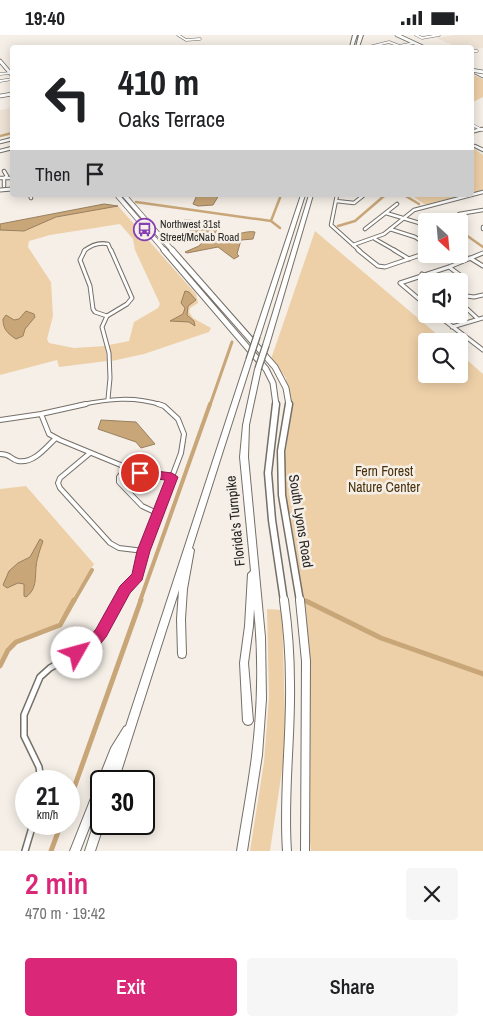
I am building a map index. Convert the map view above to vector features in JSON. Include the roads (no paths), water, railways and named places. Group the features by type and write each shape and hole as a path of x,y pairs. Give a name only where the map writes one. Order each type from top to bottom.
{"highway":[{"name":"Florida's Turnpike","path":"116,770 302,197"},
{"name":"Florida's Turnpike","path":"243,850 257,755 261,699 261,637 244,457 247,417 258,369 311,197"},
{"path":"182,654 181,619 191,540"},
{"path":"248,721 244,663 254,566"},
{"path":"107,770 116,747 132,721"},
{"path":"75,851 90,813"},
{"path":"90,851 95,835"}],"main road":[{"path":"397,35 421,45"},
{"path":"402,35 413,42"},
{"path":"0,61 10,75"},
{"path":"0,66 10,75"},
{"path":"119,197 184,268"},
{"name":"South Lyons Road","path":"126,197 266,369 273,381 277,396 277,410 268,469 269,496 285,601 290,662 285,815 287,851"},
{"name":"South Lyons Road","path":"184,268 275,367 283,381 288,398 289,407 281,451 281,469 282,495 303,618 306,661 305,851"}],"street":[{"path":"178,35 186,41 200,39"},
{"path":"416,35 422,38 439,35"},
{"path":"404,45 413,42"},
{"path":"370,45 389,43 395,45"},
{"path":"474,51 483,49"},
{"path":"475,145 483,150"},
{"path":"4,171 7,176 2,178 4,186"},
{"path":"474,195 483,192"},
{"path":"478,194 483,197"},
{"path":"337,197 331,225 381,267 418,256"},
{"path":"336,201 354,203 362,197"},
{"path":"353,245 376,239 402,218 419,208 465,197"},
{"path":"365,229 397,203"},
{"path":"468,213 482,212"},
{"path":"386,213 418,223"},
{"path":"390,229 418,239"},
{"path":"376,239 409,259"},
{"path":"107,316 98,314 93,309 92,289 80,259 95,243 103,242 108,244 132,299 107,316 102,327 109,353 110,379 108,399"},
{"path":"429,273 483,253"},
{"path":"470,258 483,266"},
{"path":"449,267 456,273"},
{"path":"418,276 400,283 418,298"},
{"path":"468,296 483,295"},
{"path":"468,310 478,319"},
{"path":"452,327 483,318"},
{"path":"447,323 482,348"},
{"path":"0,420 41,414 108,399 132,398 164,406 178,419 184,434 184,443 144,551 138,576 125,589 101,633 92,644 50,668 40,677 24,715 22,725 24,736 39,770"},
{"path":"41,414 49,434 56,438 140,473 172,477"},
{"path":"0,454 8,454 13,460 24,462 31,460 56,438"},
{"path":"90,453 60,478 58,483 60,488 110,543 118,548 144,551"},
{"path":"126,468 119,477 119,482 144,508 159,514"},
{"path":"25,851 30,835"}],"waterway":[{"path":"0,136 10,134"},
{"path":"271,221 280,197"},
{"path":"338,226 355,221 383,197"},
{"path":"407,197 419,204"},
{"path":"136,202 271,221"},
{"path":"271,221 280,228"},
{"path":"468,236 483,247"},
{"path":"210,405 232,342"},
{"path":"140,601 210,404"},
{"path":"74,601 92,570"},
{"path":"0,666 8,650 16,642 60,625 74,600"},
{"path":"80,771 141,600"},
{"path":"306,601 381,638 483,674"},
{"path":"51,851 57,835"}],"place":[{"name":"Northwest 31st Street/McNab Road","path":"144,230"}],"park label":[{"name":"Fern Forest Nature Center","path":"384,480"}]}
